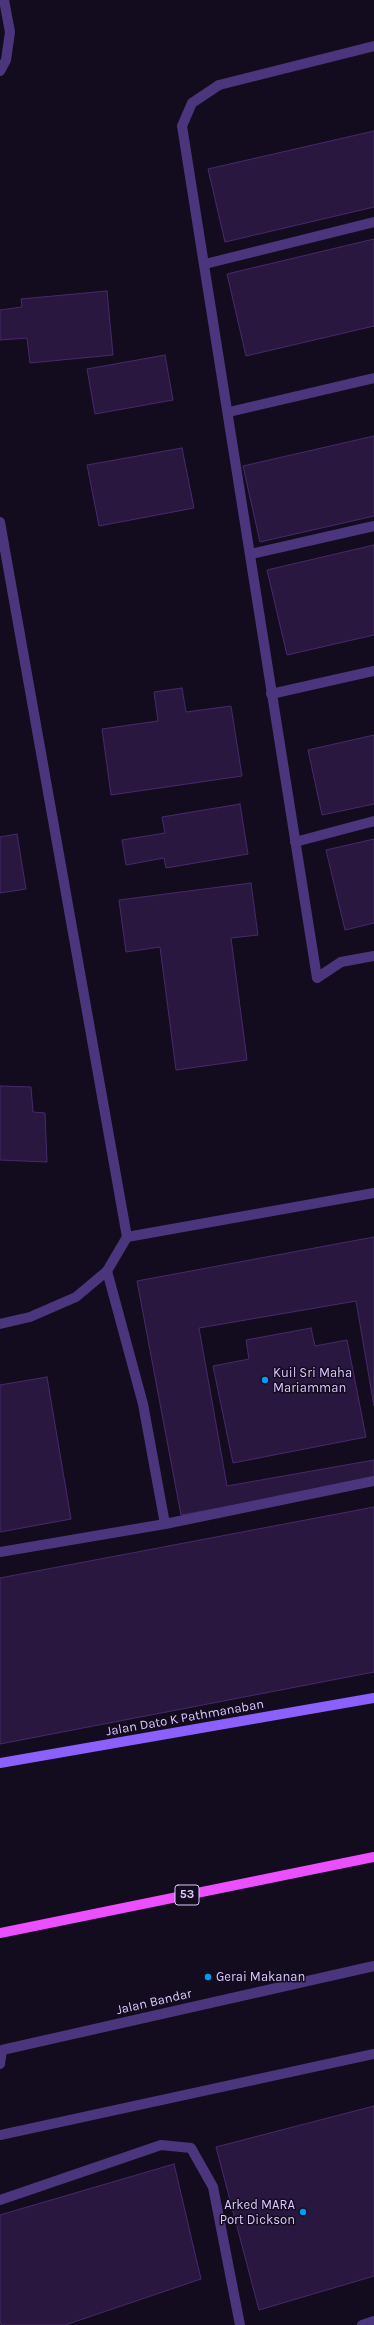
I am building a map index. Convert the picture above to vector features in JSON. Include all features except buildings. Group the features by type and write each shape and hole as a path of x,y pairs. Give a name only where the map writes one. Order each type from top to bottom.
{"main road":[{"name":"53","path":"0,1933 374,1857"}],"street":[{"path":"0,71 6,60 10,32 4,0"},
{"path":"374,46 219,84 192,103 182,126 229,412 271,694 317,978 341,962 374,956"},
{"path":"205,264 374,222"},
{"path":"229,412 374,378"},
{"path":"0,522 127,1237 108,1271 76,1297 30,1317 0,1324"},
{"path":"251,554 374,526"},
{"path":"271,694 374,671"},
{"path":"295,842 374,821"},
{"path":"127,1237 374,1193"},
{"path":"108,1271 143,1404 165,1524"},
{"path":"0,1552 165,1524 374,1481"},
{"name":"Jalan Dato K Pathmanaban","path":"0,1763 374,1698"},
{"name":"Jalan Bandar","path":"0,2064 1,2049 374,1966"},
{"path":"0,2135 374,2054"},
{"path":"0,2200 161,2145 191,2148 213,2187 240,2325"},
{"path":"362,2325 374,2321"}],"place":[{"name":"Kuil Sri Maha Mariamman","path":"265,1380"},
{"name":"Gerai Makanan","path":"208,1977"},
{"name":"Arked MARA Port Dickson","path":"303,2212"}]}
